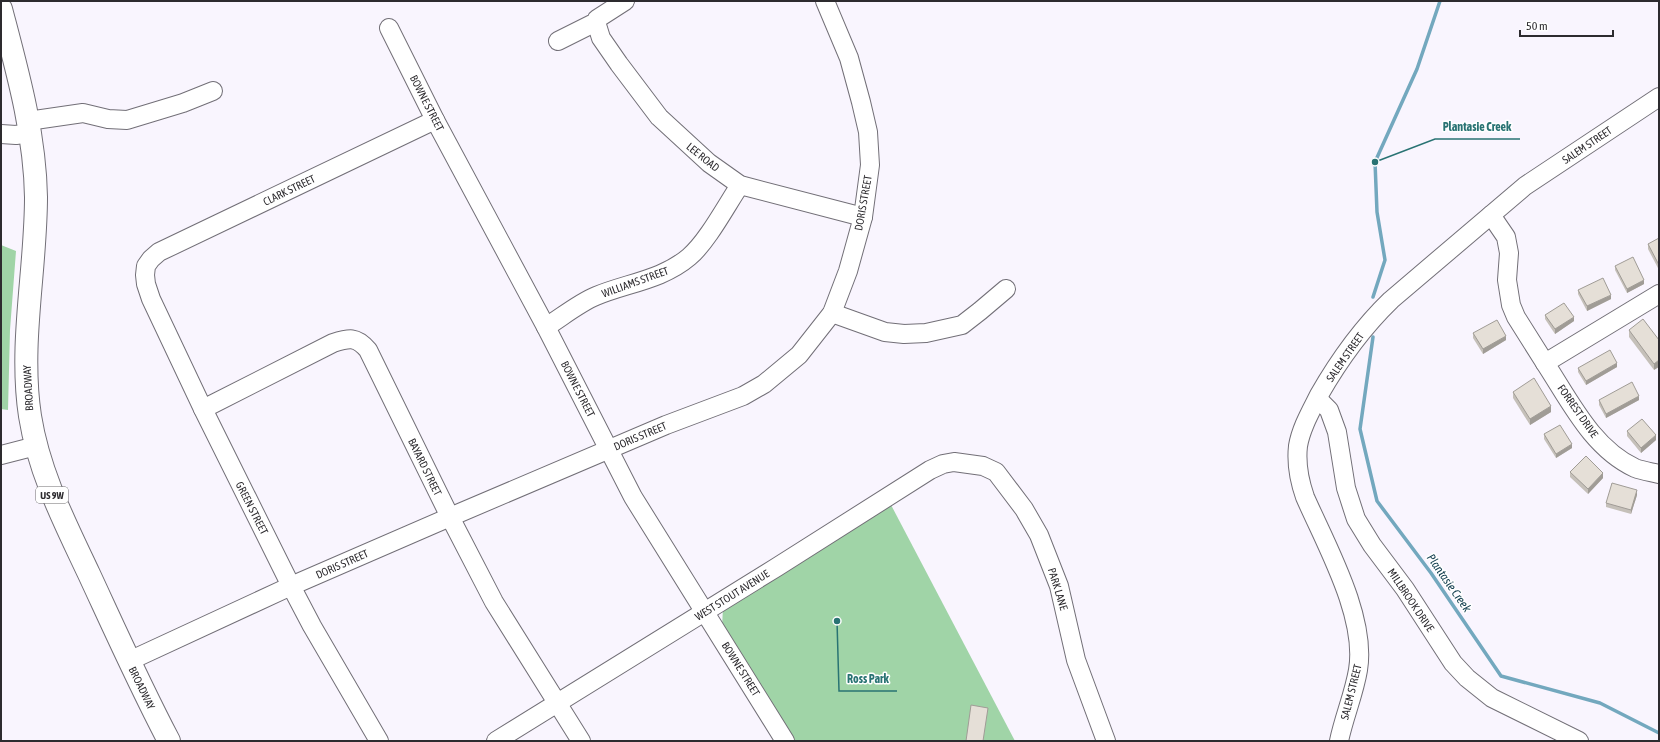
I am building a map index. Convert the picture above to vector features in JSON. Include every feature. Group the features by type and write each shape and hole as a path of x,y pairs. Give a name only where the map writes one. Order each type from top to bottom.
{"highway":[{"name":"BROADWAY","path":"1,8 21,86 29,127 35,179 36,220 27,341 26,378 30,416 36,446 48,486 129,661 169,741"}],"street":[{"path":"558,41 596,22 597,19 625,1"},
{"name":"DORIS STREET","path":"129,661 291,586 450,516 609,449 742,396 764,384 799,355 832,313 848,271 863,217 870,165 868,132 848,58 825,1"},
{"name":"LEE ROAD","path":"596,22 602,38 619,64 659,118 709,163 740,185 863,217"},
{"name":"BOWNE STREET","path":"389,28 435,120 546,327 633,497 785,741"},
{"path":"1,134 16,135 29,127 83,114 108,119 127,120 183,103 213,91"},
{"name":"SALEM STREET","path":"1339,741 1354,688 1359,656 1355,623 1348,598 1305,497 1300,481 1297,460 1298,444 1308,417 1344,356 1378,312 1439,257 1525,186 1659,97"},
{"name":"CLARK STREET","path":"146,266 159,252 435,120"},
{"name":"WILLIAMS STREET","path":"546,327 595,296 656,276 676,267 700,246 740,185"},
{"name":"FORREST DRIVE","path":"1491,215 1506,237 1509,253 1507,280 1516,317 1545,363 1592,434 1603,446 1625,462 1637,468 1659,474"},
{"name":"GREEN STREET","path":"146,266 146,284 151,299 203,409 312,626 379,741"},
{"path":"832,313 885,332 926,334 962,325 1006,289"},
{"path":"1545,363 1659,294"},
{"name":"BAYARD STREET","path":"203,409 333,343 346,339 355,339 363,344 368,350 494,602 581,741"},
{"name":"MILLBROOK DRIVE","path":"1318,399 1329,410 1337,432 1346,488 1356,518 1372,545 1405,589 1453,663 1467,678 1492,698 1579,741"},
{"path":"1,455 36,446"},
{"name":"WEST STOUT AVENUE","path":"496,741 930,470 949,463 971,464"},
{"name":"PARK LANE","path":"971,464 983,466 996,472 1024,508 1039,534 1059,586 1076,660 1106,741"}],"green space":[{"path":"1,245 16,251 10,330 8,410 1,409"},
{"path":"890,503 1015,741 794,741 722,626 723,609"}],"building":[{"path":"1659,238 1659,265 1648,244"},
{"path":"1633,257 1644,280 1627,289 1615,266"},
{"path":"1603,278 1611,295 1587,306 1578,290"},
{"path":"1564,303 1574,317 1555,329 1545,315"},
{"path":"1643,319 1659,340 1659,360 1654,364 1629,330"},
{"path":"1497,320 1506,336 1483,349 1473,333"},
{"path":"1610,350 1617,363 1586,381 1578,368"},
{"path":"1534,378 1551,406 1530,419 1513,392"},
{"path":"1632,382 1639,396 1606,414 1599,400"},
{"path":"1642,419 1656,435 1641,448 1627,431"},
{"path":"1560,425 1572,444 1556,454 1544,434"},
{"path":"1586,456 1603,473 1588,489 1570,472"},
{"path":"1612,483 1637,490 1631,510 1606,503"},
{"path":"971,705 988,708 983,741 966,741"}],"waterway":[{"name":"Plantasie Creek","path":"1373,297 1385,260 1377,212 1375,162 1417,69 1440,1"},
{"name":"Plantasie Creek","path":"1373,337 1360,429 1377,501 1431,573 1501,676 1600,703 1659,733"}],"place":[{"name":"Plantasie Creek","path":"1375,162"},
{"name":"Ross Park","path":"837,621"}]}
